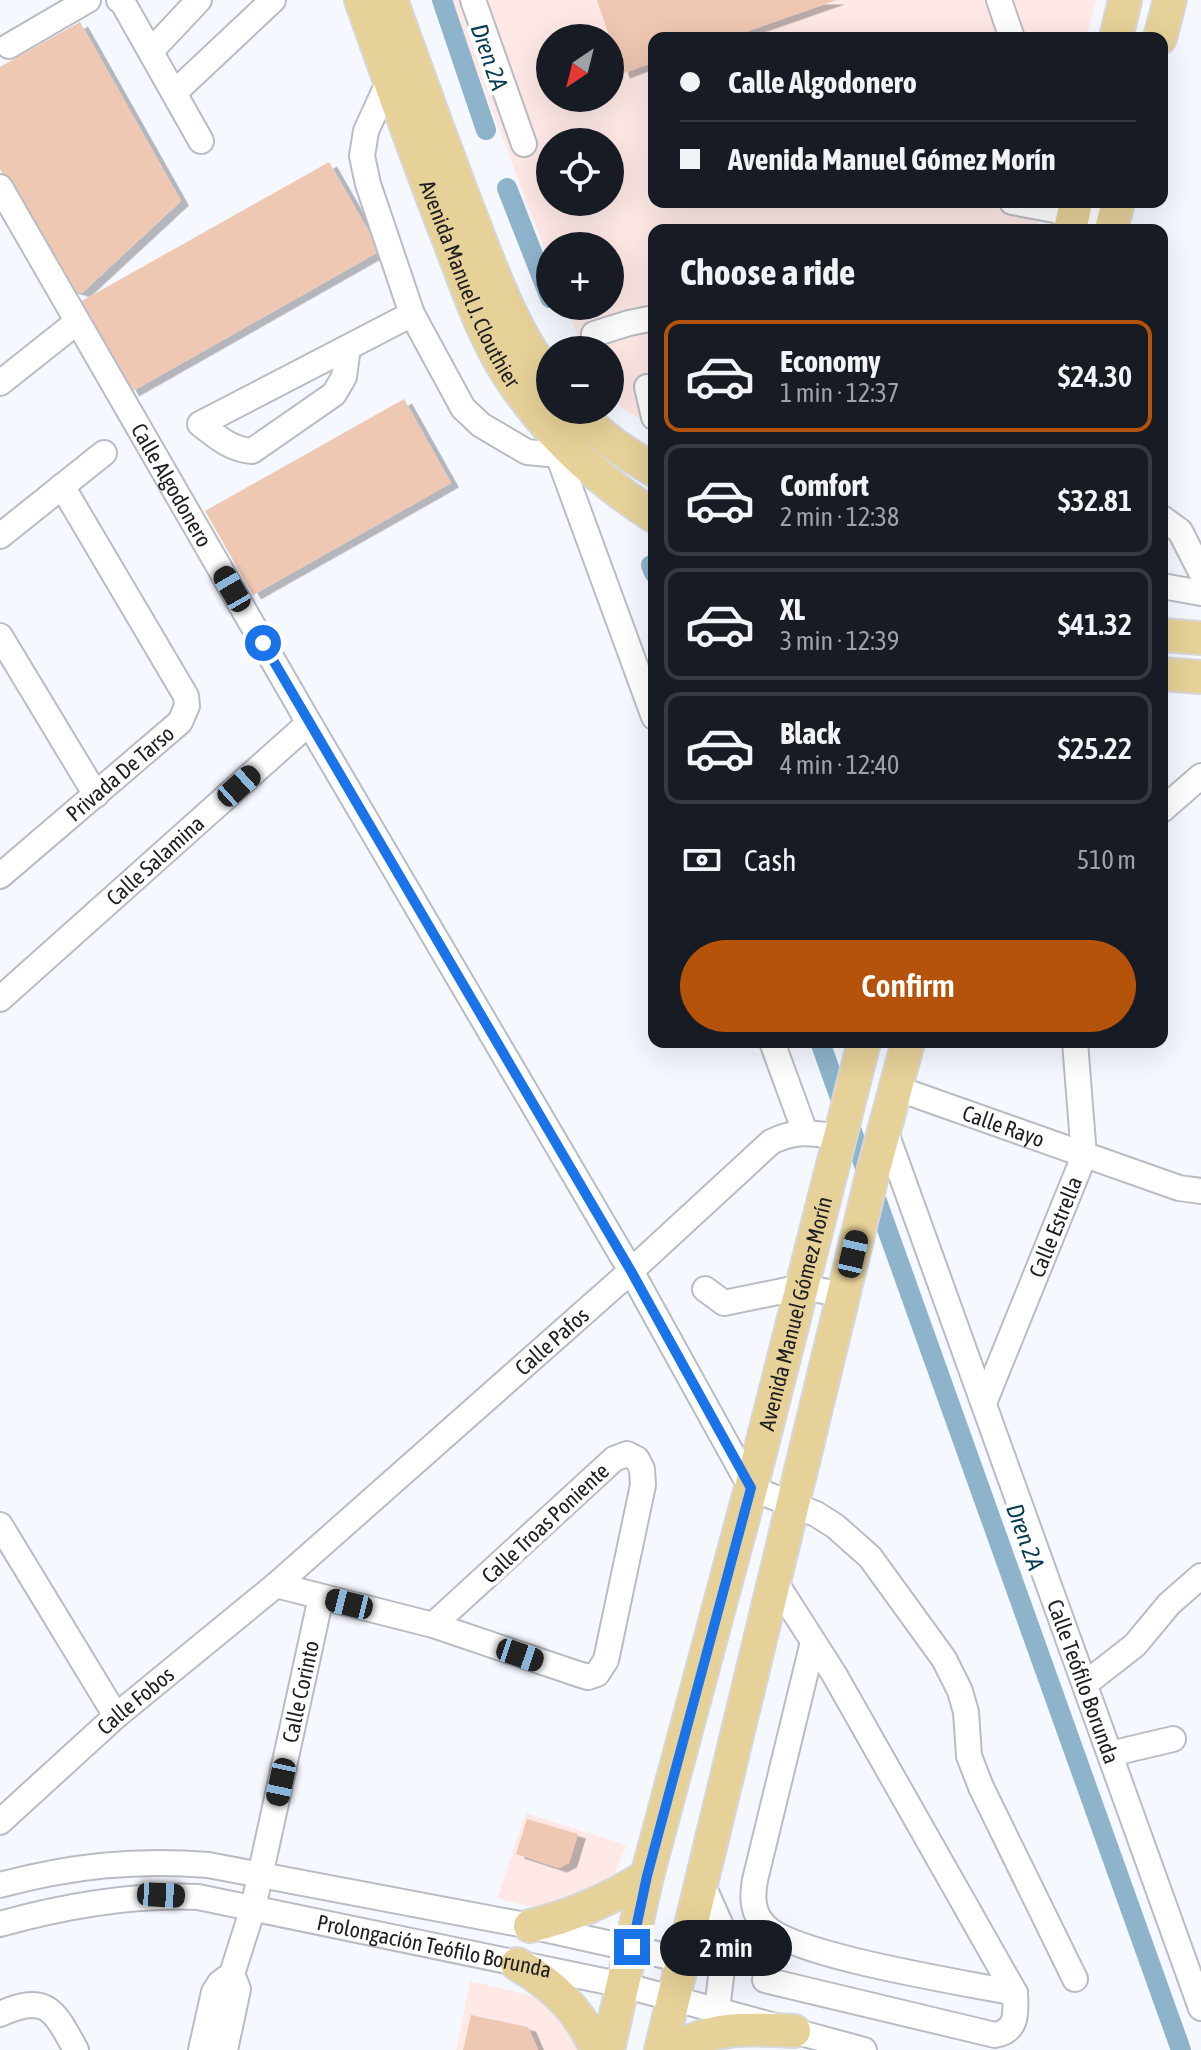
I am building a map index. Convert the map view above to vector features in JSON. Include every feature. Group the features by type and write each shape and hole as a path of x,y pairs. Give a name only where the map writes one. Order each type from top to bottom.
{"main road":[{"name":"Avenida Manuel J. Clouthier","path":"361,0 475,307 494,347 519,391 568,456 648,512"},
{"name":"Avenida Manuel J. Clouthier","path":"391,0 509,314 536,361"},
{"path":"1117,32 1125,0"},
{"path":"1162,32 1170,0"},
{"path":"591,424 620,450 648,466"},
{"path":"1168,635 1201,638"},
{"path":"1168,674 1201,677"},
{"name":"Avenida Manuel Gómez Morín","path":"608,2050 647,1876 751,1488 863,1048"},
{"name":"Avenida Manuel Gómez Morín","path":"661,2050 872,1176 906,1048"},
{"path":"522,1925 558,1920 609,1900 647,1876"},
{"path":"514,1963 538,1975 564,1999 586,2027 597,2050"},
{"path":"677,2050 685,2043 735,2030 794,2031"}],"street":[{"path":"9,46 88,0"},
{"path":"119,0 201,141"},
{"path":"151,51 199,0"},
{"path":"174,93 273,0"},
{"path":"473,0 524,144"},
{"path":"999,0 1010,32"},
{"path":"408,48 388,78 366,131 362,156 368,184 412,314 463,408 481,425 527,452 568,456 620,450"},
{"name":"Calle Algodonero","path":"0,187 7,218 77,322 631,1271 751,1488"},
{"path":"1040,208 1073,215 1114,218"},
{"path":"348,347 344,377 334,394 252,451 238,450 200,424 348,347 412,314"},
{"path":"594,334 648,319"},
{"path":"0,383 77,322"},
{"path":"647,387 648,391"},
{"path":"0,536 104,453"},
{"path":"568,456 648,699"},
{"name":"Privada De Tarso","path":"0,876 180,722 187,706 186,696 62,486"},
{"path":"1168,522 1180,531 1201,572"},
{"path":"1168,587 1201,593"},
{"path":"0,636 96,795"},
{"name":"Calle Salamina","path":"0,999 309,723"},
{"path":"1168,805 1201,776"},
{"path":"774,1048 805,1132"},
{"name":"Calle Estrella","path":"984,1403 1084,1156 1075,1048"},
{"name":"Calle Rayo","path":"896,1088 1084,1156 1179,1188 1201,1191"},
{"name":"Calle Pafos","path":"276,1585 631,1271 771,1142 788,1133 842,1128"},
{"name":"Calle Teófilo Borunda","path":"885,1130 1201,2008"},
{"path":"705,1289 718,1300 731,1303 802,1287 844,1295"},
{"name":"Calle Troas Poniente","path":"627,1454 637,1459 642,1469 643,1485 606,1660 597,1674 588,1677 433,1625 614,1459 627,1454"},
{"path":"751,1488 816,1514 835,1526 870,1557 944,1659 960,1691 966,1712 969,1756 981,1787 1075,1979"},
{"path":"0,1525 116,1716"},
{"path":"1085,1684 1135,1645 1169,1604 1201,1576"},
{"path":"765,1980 995,2035 1005,2033 1013,2025 1016,2014 1015,1993 813,1642 774,1580"},
{"path":"276,1585 433,1625"},
{"name":"Calle Fobos","path":"0,1822 116,1716 276,1585"},
{"name":"Calle Corinto","path":"201,2050 214,1992 232,1974 253,1908 321,1597"},
{"path":"813,1642 753,1893 758,1918 767,1928 791,1942 823,1953 1015,1993"},
{"path":"1110,1754 1173,1739"},
{"name":"Prolongación Teófilo Borunda","path":"0,1885 46,1873 110,1864 158,1861 208,1865 522,1925 684,1960"},
{"path":"702,1883 722,1928 725,1943 717,2010"},
{"name":"Prolongación Teófilo Borunda","path":"0,1924 110,1900 161,1895 198,1897 623,1985 864,2050"},
{"path":"514,1963 522,1925"},
{"path":"816,1993 823,1953"},
{"name":"Calle Corinto","path":"225,2050 238,1989 232,1974"},
{"path":"0,2014 21,2005 36,2003 48,2008 58,2018 76,2050"}],"shaded area":[{"path":"450,0 1096,0 1088,32 648,32 648,208 1042,208 1038,224 648,224 648,425 624,409 624,336 578,336 571,320 624,320 624,232 538,232"},
{"path":"526,1813 626,1845 612,1881 547,1911 497,1898"},
{"path":"470,1981 542,1998 563,2015 580,2045 578,2050 456,2050"}],"building":[{"path":"597,0 837,0 745,32 648,32 648,64 624,73 624,24 605,24"},
{"path":"80,22 181,201 82,293 67,288 0,169 0,67"},
{"path":"329,162 380,251 131,392 80,302"},
{"path":"404,399 451,483 253,595 205,511"},
{"path":"527,1819 578,1834 569,1863 559,1868 516,1854"},
{"path":"471,2015 528,2027 538,2050 463,2050"}],"waterway":[{"name":"Dren 2A","path":"442,0 486,130"},
{"name":"Dren 2A","path":"507,188 536,262"},
{"name":"Dren 2A","path":"822,1048 1181,2050"}],"route":[{"path":"263,643 631,1271 751,1488 647,1876 632,1947"}]}
